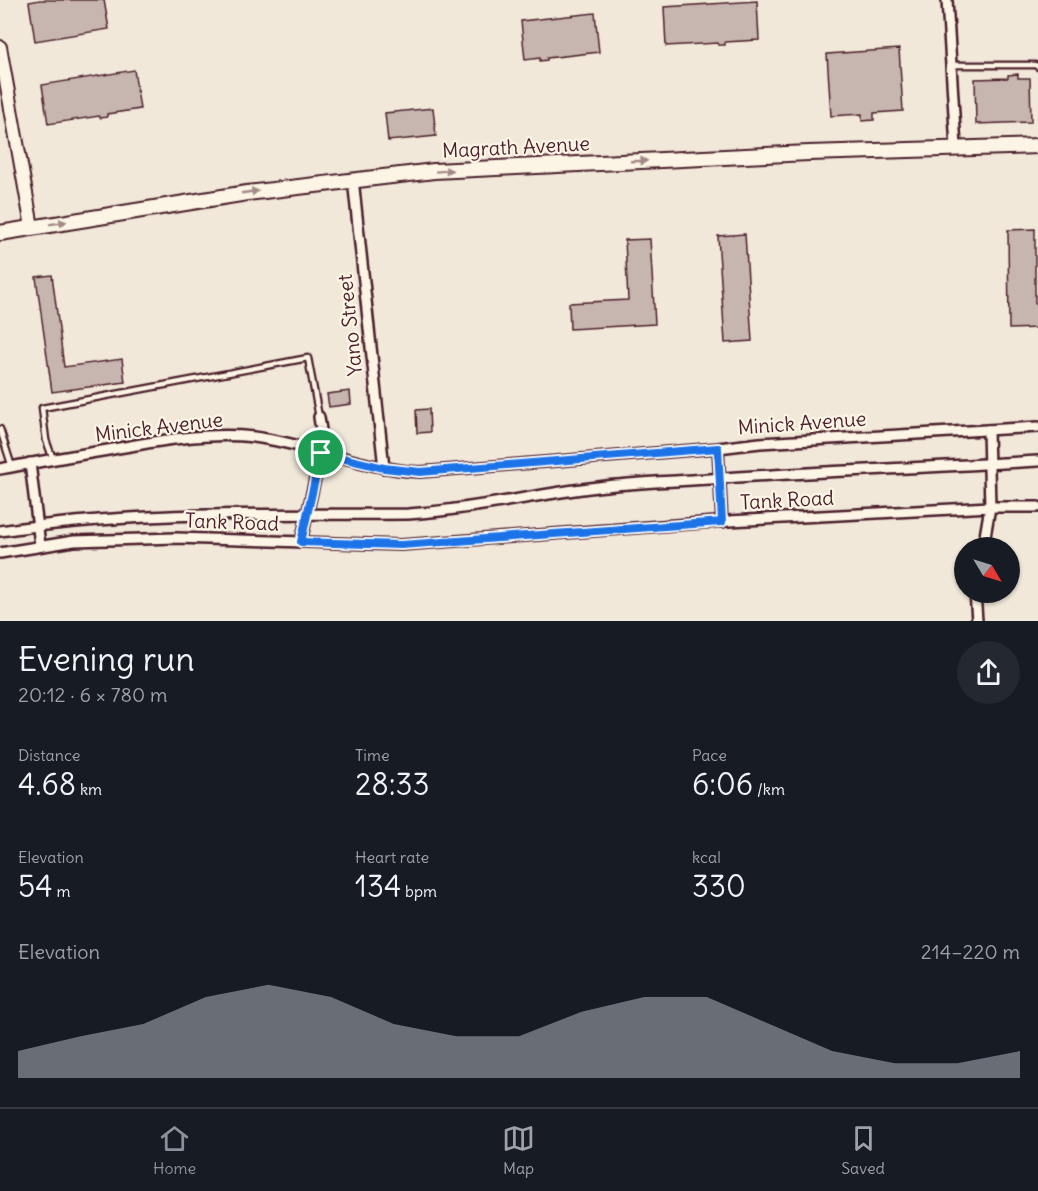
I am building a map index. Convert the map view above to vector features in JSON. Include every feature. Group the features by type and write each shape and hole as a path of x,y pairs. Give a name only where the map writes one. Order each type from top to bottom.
{"main road":[{"name":"Magrath Avenue","path":"0,233 247,192 434,171 956,147 1038,146"}],"street":[{"path":"947,0 956,147"},
{"path":"0,48 32,227"},
{"name":"Yano Street","path":"353,179 384,468"},
{"path":"301,542 323,443 319,417"},
{"name":"Minick Avenue","path":"0,469 132,445 220,436 262,438 384,468 431,472 771,442 1038,427"},
{"path":"985,537 990,507 988,430"},
{"path":"718,448 722,522"},
{"path":"0,531 38,525 134,517 445,512 597,487 864,469 988,465 1038,460"},
{"path":"30,463 40,545"},
{"name":"Tank Road","path":"0,553 40,545 110,539 176,538 401,545 722,522 990,507 1038,507"},
{"path":"975,603 976,621"}],"lane":[{"path":"951,66 1035,65 1038,67"},
{"path":"53,459 46,440 42,408 308,358 319,417"},
{"path":"0,429 12,467"}],"building":[{"path":"104,0 109,29 35,41 29,2"},
{"path":"757,1 759,40 725,42 725,45 718,45 718,43 666,46 664,7"},
{"path":"595,13 599,52 547,58 547,60 540,61 540,58 525,60 521,21"},
{"path":"899,49 903,111 874,113 874,120 862,121 862,114 831,116 827,54"},
{"path":"134,70 140,109 107,114 107,117 100,118 99,116 48,124 42,85"},
{"path":"1018,74 1018,78 1030,78 1031,122 976,124 975,79 1008,78 1008,75"},
{"path":"433,108 436,136 388,141 385,113"},
{"path":"1035,229 1035,303 1038,303 1038,328 1009,329 1008,230"},
{"path":"745,234 752,341 725,343 718,236"},
{"path":"650,239 655,324 570,329 569,303 628,300 625,240"},
{"path":"52,275 64,367 122,359 125,382 52,392 36,277"},
{"path":"350,391 351,404 329,407 327,394"},
{"path":"429,409 430,432 417,433 416,410"}],"route":[{"path":"718,448 722,522 401,545 301,542 321,453 384,468 431,472 718,448"}]}
